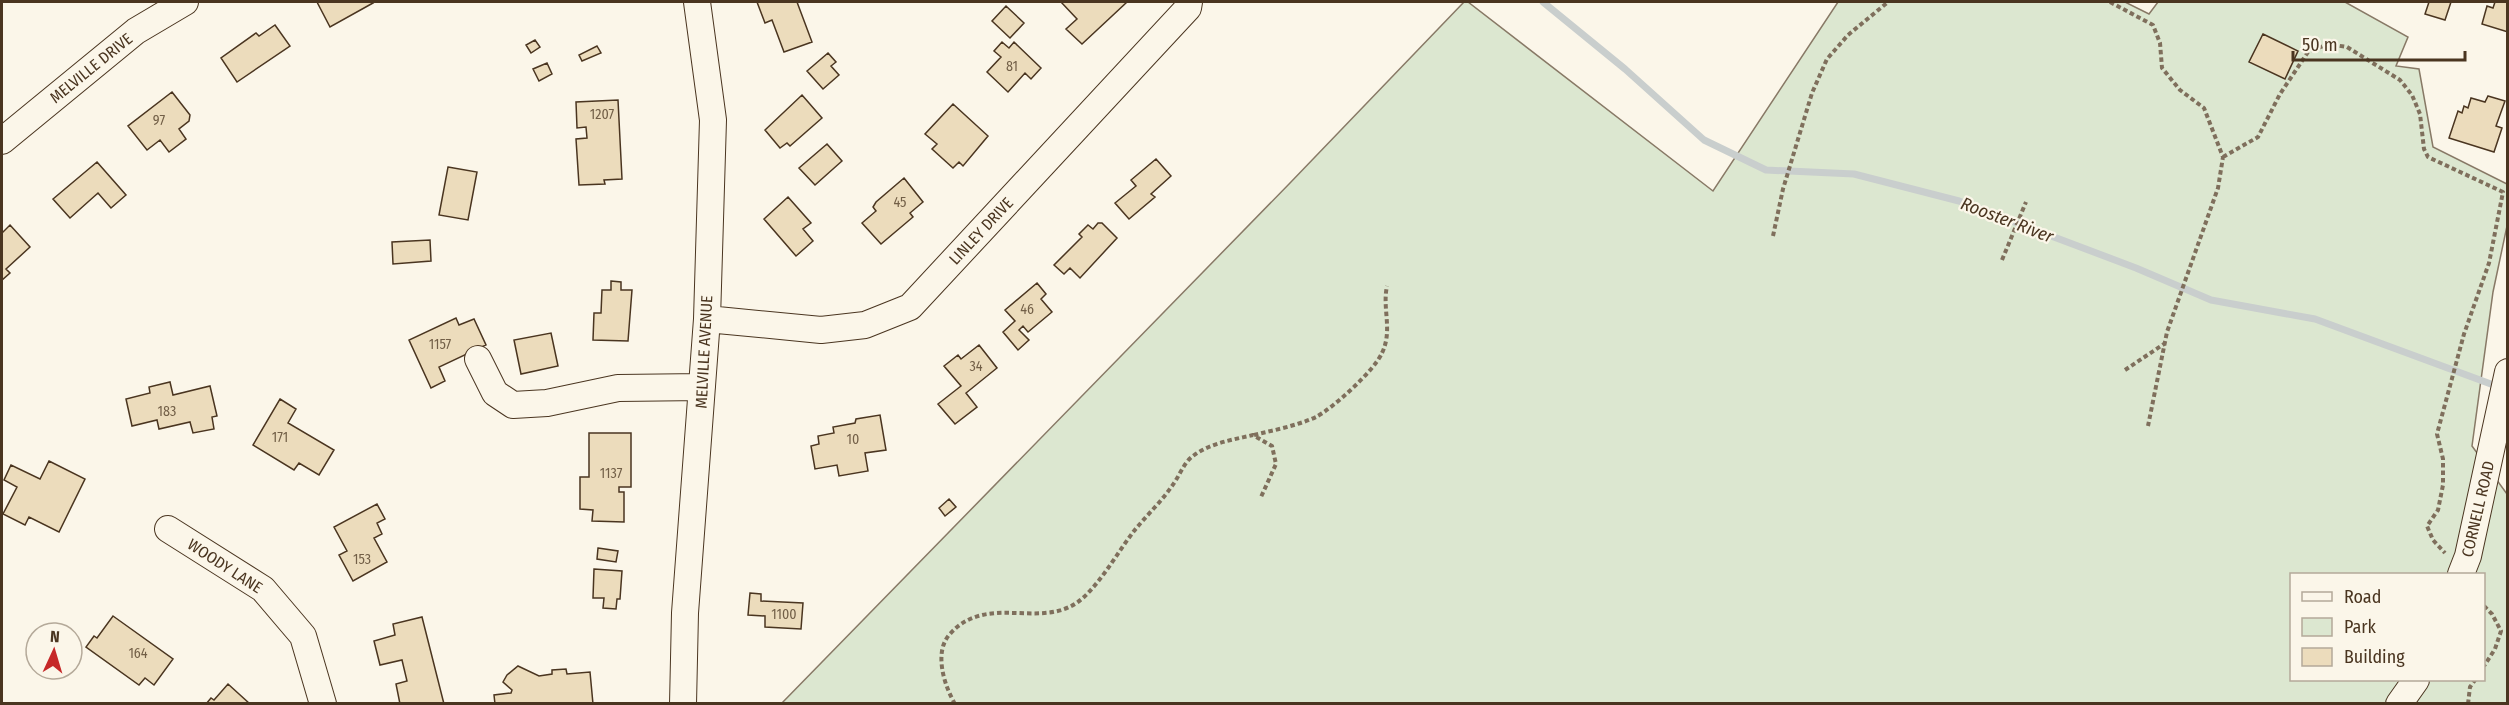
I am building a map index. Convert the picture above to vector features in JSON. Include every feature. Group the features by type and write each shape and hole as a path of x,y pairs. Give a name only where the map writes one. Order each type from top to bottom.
{"street":[{"name":"MELVILLE DRIVE","path":"2,141 136,31 185,2"},
{"name":"MELVILLE AVENUE","path":"682,704 686,613 707,319 713,120 697,2"},
{"name":"LINLEY DRIVE","path":"707,319 821,330 865,325 910,307 1188,8 1189,2"},
{"path":"478,359 495,393 513,405 547,404 618,388 702,387"},
{"name":"CORNELL ROAD","path":"2462,573 2508,372"},
{"path":"2488,460 2508,480"},
{"name":"WOODY LANE","path":"168,530 264,589 303,636 323,704"},
{"path":"2399,704 2415,681"}],"path":[{"path":"1773,236 1783,189 1812,93 1827,59 1848,35 1888,2"},
{"path":"2110,2 2153,25 2160,43 2162,68 2180,90 2204,108 2223,157 2218,188 2167,332 2148,426"},
{"path":"2223,157 2258,137 2280,94 2308,52 2328,44 2347,47 2400,80 2412,95 2420,114 2424,149 2428,157 2504,192 2490,263 2460,348 2437,434 2443,459 2443,485 2438,510 2427,526 2433,540 2442,551"},
{"path":"2002,260 2026,202"},
{"path":"955,704 948,692 941,663 947,637 964,620 987,612 1020,614 1056,611 1083,598 1172,486 1191,457 1216,443 1253,435 1317,416 1364,375 1382,354 1389,323 1383,303 1387,286"},
{"path":"2124,370 2165,343"},
{"path":"1253,435 1272,446 1276,464 1261,497"},
{"path":"2485,607 2492,614 2501,631 2495,649 2485,664"},
{"path":"2468,704 2470,687 2474,681"}],"green space":[{"path":"1464,2 1468,2 1713,191 1838,2 2125,2 2149,14 2158,2 2345,2 2408,37 2396,66 2419,69 2433,147 2507,184 2507,226 2493,292 2472,446 2507,494 2507,703 781,704"}],"building":[{"path":"317,2 372,2 373,3 330,27"},
{"path":"757,2 797,2 812,42 784,52 772,20 765,23"},
{"path":"1061,2 1127,2 1082,44 1066,29 1077,19"},
{"path":"2429,2 2451,2 2445,20 2425,14"},
{"path":"2495,2 2508,2 2508,32 2482,24 2487,6 2493,8"},
{"path":"1006,6 1024,23 1010,38 992,21"},
{"path":"275,25 290,46 237,82 221,58 256,33 259,36"},
{"path":"2263,34 2298,51 2285,79 2249,62"},
{"path":"535,40 540,47 531,53 526,45"},
{"path":"1002,42 1009,48 1014,42 1041,68 1031,79 1025,73 1008,92 987,72 1001,57 994,51"},
{"path":"597,46 601,53 582,61 579,55"},
{"path":"828,53 836,62 831,66 839,75 823,89 807,71"},
{"path":"547,63 552,74 539,81 533,69"},
{"path":"172,92 190,115 189,121 179,129 186,139 169,152 160,140 147,150 128,126"},
{"path":"802,95 822,118 790,146 787,143 780,148 765,130"},
{"path":"2488,96 2505,101 2496,126 2502,128 2494,152 2449,138 2458,111 2462,113 2464,106 2468,108 2471,98 2485,102"},
{"path":"618,100 622,179 604,180 605,184 579,185 576,139 587,138 586,127 577,128 576,102"},
{"path":"953,104 988,136 963,166 959,162 953,168 932,149 937,144 925,134"},
{"path":"827,144 842,161 815,185 799,168"},
{"path":"1156,159 1171,176 1151,194 1155,197 1129,219 1115,203 1136,186 1131,180"},
{"path":"97,162 126,195 111,208 98,193 70,218 53,199"},
{"path":"448,167 477,172 468,220 439,215"},
{"path":"904,178 923,202 910,213 913,217 881,244 862,223 876,211 873,207 876,202"},
{"path":"788,197 811,223 803,229 813,241 796,256 764,219"},
{"path":"1098,223 1102,223 1117,238 1080,278 1070,268 1064,274 1054,265 1082,237 1079,234 1088,225 1093,229"},
{"path":"10,225 30,247 6,269 10,273 2,280 2,233"},
{"path":"430,240 431,261 393,264 392,242"},
{"path":"611,281 621,282 621,290 632,290 628,341 593,340 594,313 601,313 602,290 611,290"},
{"path":"1037,283 1046,294 1041,299 1052,312 1028,332 1023,326 1019,330 1029,340 1018,350 1003,332 1015,321 1005,310"},
{"path":"456,318 459,325 474,319 486,345 439,367 445,381 431,388 409,340"},
{"path":"551,333 558,366 521,374 514,340"},
{"path":"979,345 997,368 966,393 977,407 955,424 938,404 961,386 944,366 958,355 961,359"},
{"path":"170,382 173,395 210,386 217,416 212,417 214,429 193,433 190,422 159,429 157,420 132,426 126,399 150,393 149,387"},
{"path":"280,399 296,409 288,423 334,450 319,475 299,463 294,470 253,445"},
{"path":"880,415 886,450 865,453 868,471 839,476 837,465 815,469 811,446 819,444 818,436 834,433 833,427 855,423 856,419"},
{"path":"589,433 631,433 631,487 619,487 619,492 624,492 624,522 592,521 593,510 580,509 580,477 589,477"},
{"path":"49,461 85,479 59,532 29,517 25,525 3,514 17,487 4,480 11,465 40,479"},
{"path":"949,499 956,507 945,516 939,508"},
{"path":"377,504 385,519 377,523 382,534 374,538 387,562 353,581 339,555 347,551 334,527"},
{"path":"598,548 618,551 616,562 597,559"},
{"path":"594,569 622,571 620,599 617,599 616,609 603,608 604,598 593,598"},
{"path":"750,593 761,594 761,601 803,603 801,629 765,627 765,616 748,615"},
{"path":"113,616 173,659 154,685 145,678 139,685 86,647 94,636 97,638"},
{"path":"422,617 444,704 400,704 396,684 407,681 402,660 380,665 374,641 395,635 393,624"},
{"path":"518,666 539,676 552,674 552,670 566,669 567,674 590,672 593,704 495,704 494,695 511,693 512,690 503,682 507,675"},
{"path":"228,684 250,704 206,704 211,698 214,700"}],"waterway":[{"name":"Rooster River","path":"1543,2 1625,69 1704,140 1766,170 1854,174 1959,201 2136,268 2211,300 2315,319 2499,387"}]}
